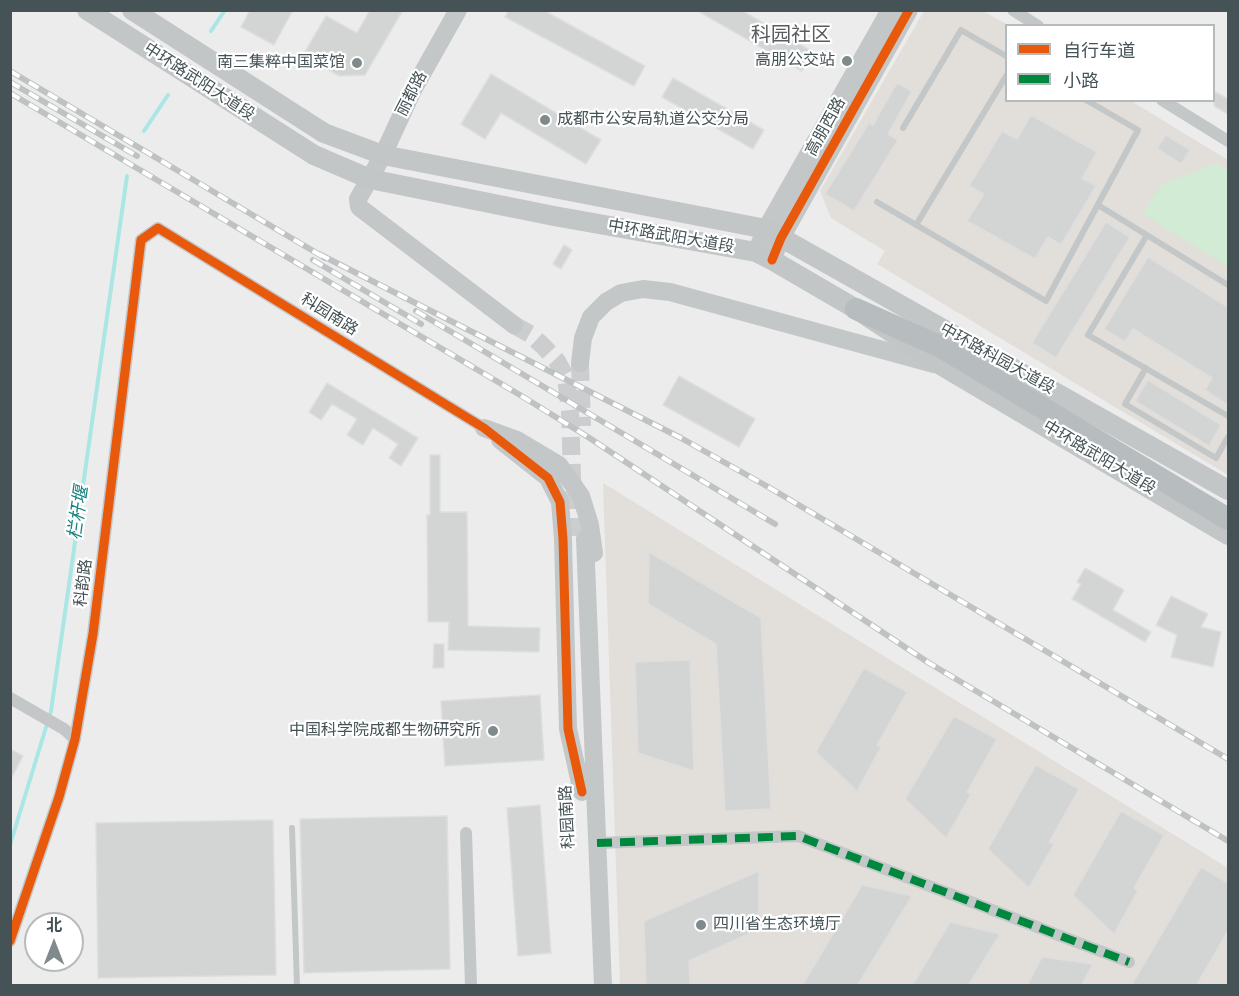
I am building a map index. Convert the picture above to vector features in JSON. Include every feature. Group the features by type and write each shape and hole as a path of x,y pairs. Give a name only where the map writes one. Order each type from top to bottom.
{"highway":[{"path":"856,309 1228,519"}],"main road":[{"name":"中环路武阳大道段","path":"87,10 314,155 370,179 764,256 856,309"},
{"name":"中环路武阳大道段","path":"132,10 324,133 383,155 774,234"},
{"name":"中环路科园大道段","path":"774,234 1228,490"},
{"name":"中环路武阳大道段","path":"941,356 1228,535"}],"street":[{"name":"丽都路","path":"458,10 414,88 383,155 358,199 359,207 513,325"},
{"name":"高朋西路","path":"764,256 890,10"},
{"name":"高朋西路","path":"774,234 909,10"},
{"path":"1013,10 1035,24"},
{"path":"1165,102 1228,141"},
{"name":"科园南路","path":"158,228 484,428"},
{"name":"科韵路","path":"10,941 59,797 75,739 93,634 141,240 158,228"},
{"path":"580,363 583,338 591,317 606,302 621,293 643,289 670,292 941,356"},
{"path":"484,428 517,440 559,465 575,484 581,496 579,539"},
{"path":"484,428 548,478 579,539"},
{"name":"科园南路","path":"579,539 588,792 591,986"},
{"path":"10,698 64,729 75,739"},
{"name":"科园南路","path":"588,792 597,843 603,986"},
{"path":"466,833 471,986"},
{"path":"597,843 798,836 1129,962"}],"lane":[{"path":"903,128 961,30 1005,55"},
{"path":"916,225 1005,78"},
{"path":"877,202 1046,301 1138,130 1089,102"},
{"path":"1098,205 1228,285"},
{"path":"1147,235 1088,335 1228,416"},
{"path":"1146,368 1125,404 1216,458 1228,437"},
{"path":"292,828 297,986"}],"shaded area":[{"path":"924,11 983,11 1006,24 1005,102 1133,102 1228,160 1228,475 877,264 885,251 831,218 820,191"},
{"path":"603,483 1228,868 1228,985 620,985"}],"green space":[{"path":"1216,163 1228,171 1228,267 1143,214 1161,185"}],"building":[{"path":"250,10 293,10 274,45 241,27"},
{"path":"370,10 403,10 365,75 339,76 303,55 326,16 357,33"},
{"path":"509,10 543,10 645,66 634,86 505,17"},
{"path":"696,10 741,10 813,52 802,71"},
{"path":"491,74 601,140 586,164 501,113 485,139 461,124"},
{"path":"673,78 764,130 753,149 662,97"},
{"path":"897,83 912,91 888,134 898,140 854,211 825,194 869,123 873,125"},
{"path":"1215,92 1228,99 1228,114 1214,106"},
{"path":"1031,115 1097,152 1082,178 1096,186 1061,245 1048,237 1035,259 967,221 984,194 969,186 1002,131 1017,139"},
{"path":"1166,135 1190,150 1181,164 1157,148"},
{"path":"1106,222 1130,237 1056,358 1032,343"},
{"path":"564,245 572,250 561,269 553,264"},
{"path":"1148,257 1228,307 1228,405 1205,390 1212,378 1133,329 1125,342 1104,329"},
{"path":"679,376 755,419 739,447 663,405"},
{"path":"1148,380 1221,425 1209,446 1135,401"},
{"path":"327,383 418,438 401,466 389,458 398,444 373,428 363,445 347,435 357,419 332,404 321,420 309,412"},
{"path":"430,455 440,455 440,512 467,512 468,626 540,628 539,652 448,650 449,622 428,622 427,515 430,515"},
{"path":"649,552 761,618 771,809 725,811 716,644 648,604"},
{"path":"1085,568 1124,590 1113,610 1151,632 1145,642 1072,599 1081,584 1077,582"},
{"path":"1171,596 1208,614 1201,627 1221,632 1213,667 1171,657 1177,635 1156,625"},
{"path":"434,644 444,644 444,668 433,668"},
{"path":"690,660 694,771 638,753 635,662"},
{"path":"864,668 907,692 877,745 881,747 857,791 816,752"},
{"name":"中国科学院成都生物研究所","path":"540,695 544,760 445,766 441,701"},
{"path":"954,716 997,739 967,792 971,794 946,838 905,799"},
{"path":"10,749 23,756 10,781"},
{"path":"1036,765 1079,789 1049,842 1054,844 1029,888 988,849"},
{"path":"540,805 551,953 518,956 507,808"},
{"path":"1121,811 1164,835 1134,888 1138,890 1114,934 1073,895"},
{"path":"447,816 450,969 304,973 300,819"},
{"path":"273,820 276,975 98,978 96,823"},
{"path":"1201,867 1228,883 1228,931 1196,986 1131,986"},
{"name":"四川省生态环境厅","path":"759,871 759,929 689,961 690,986 646,986 644,921"},
{"path":"862,885 912,896 857,986 802,986"},
{"path":"950,922 1000,934 968,986 912,986"},
{"path":"1042,957 1093,964 1081,986 1027,986"}],"waterway":[{"name":"栏杆堰","path":"211,31 225,10"},
{"name":"栏杆堰","path":"144,131 168,95"},
{"name":"栏杆堰","path":"10,845 51,711 127,176"}],"tunnel":[{"path":"514,325 530,334 544,347 557,361 566,378 570,411 574,540"},
{"path":"580,363 582,426"}],"railway":[{"path":"10,71 325,258"},
{"path":"10,82 137,156"},
{"path":"10,93 520,395 588,437 929,663 1228,841"},
{"path":"319,254 681,438 770,488 1228,759"},
{"path":"313,260 421,324"},
{"path":"416,311 775,524"}],"marked path":[{"path":"597,843 798,836 1129,962"}],"cycle path":[{"path":"772,260 781,238 909,10"},
{"path":"10,941 59,797 75,739 93,634 141,240 158,228 484,428 548,478 560,502 568,729 582,792"}],"place":[{"name":"高朋公交站","path":"847,61"},
{"name":"南三集粹中国菜馆","path":"357,63"},
{"name":"成都市公安局轨道公交分局","path":"545,120"},
{"name":"中国科学院成都生物研究所","path":"493,731"},
{"name":"四川省生态环境厅","path":"701,925"}],"district":[{"name":"科园社区","path":"791,36"}]}
